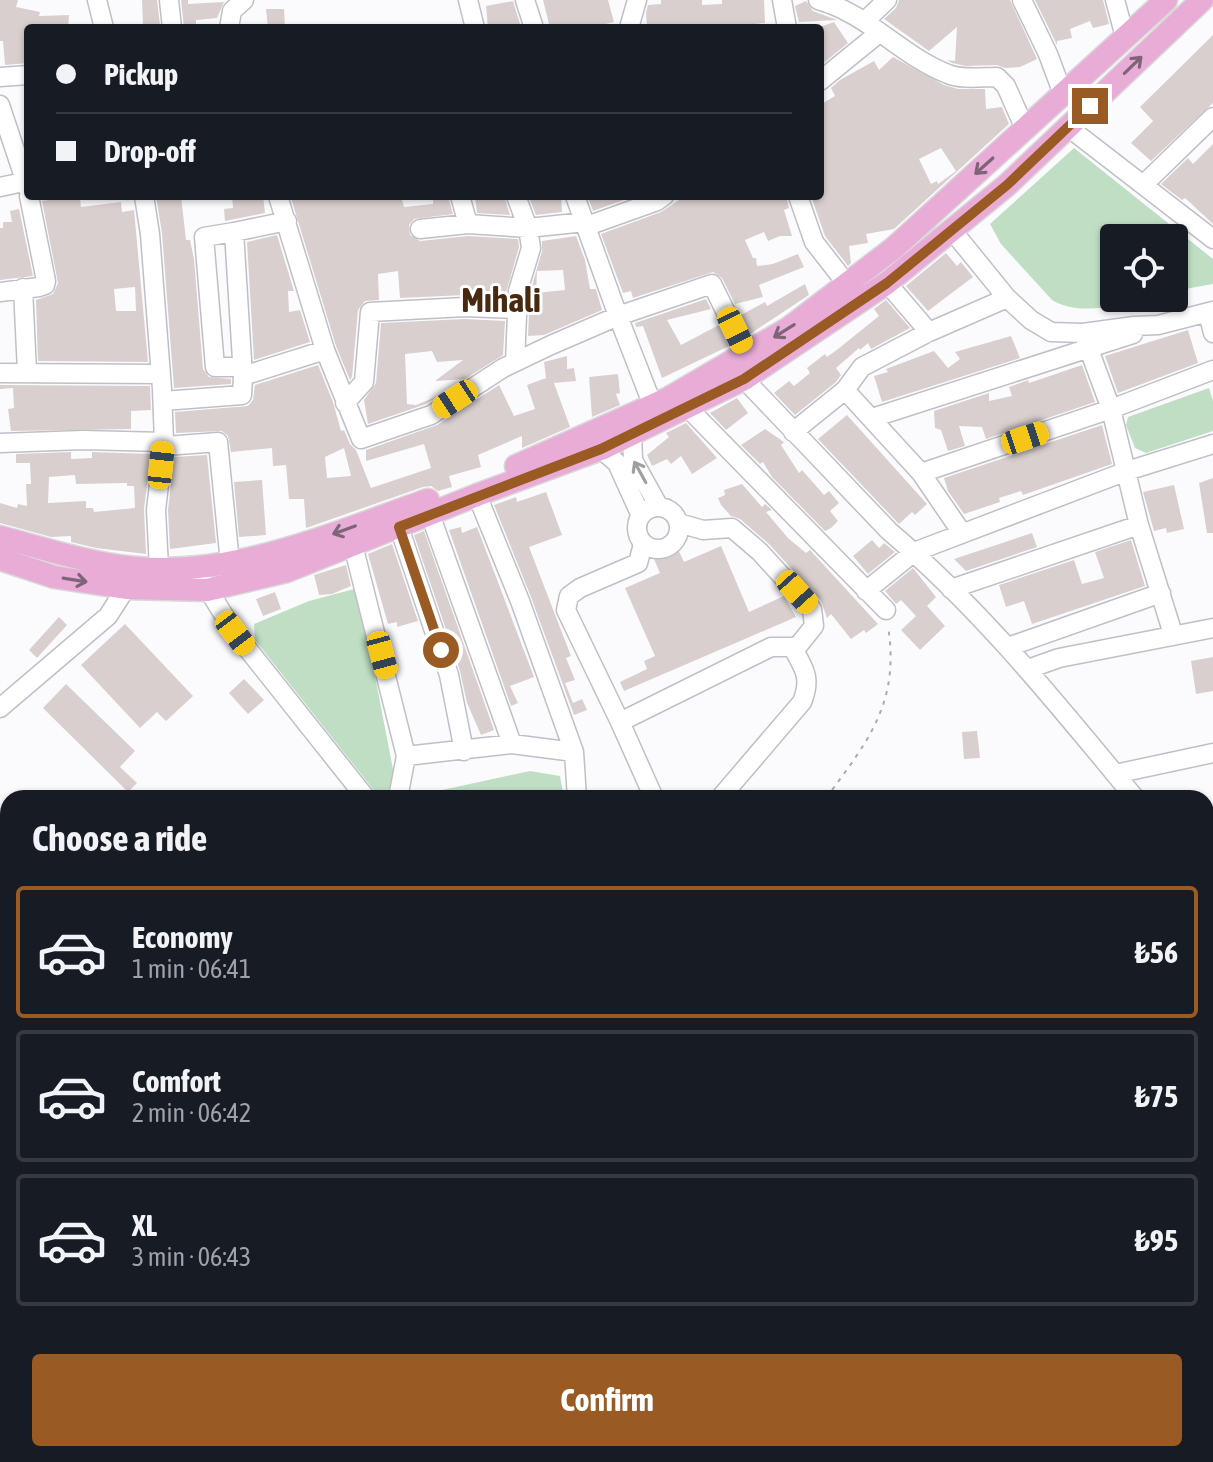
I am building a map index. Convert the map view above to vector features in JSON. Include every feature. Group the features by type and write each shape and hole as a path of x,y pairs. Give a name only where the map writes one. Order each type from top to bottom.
{"main road":[{"path":"0,559 54,577 126,588 207,590 231,573 284,551 488,479 653,406 789,328 894,248 1166,0"},
{"path":"0,537 109,565 195,568 231,573 287,571 601,449 744,379 887,283 1007,185 1202,0"}],"street":[{"path":"97,0 103,24"},
{"path":"169,0 172,24"},
{"path":"230,24 232,11 244,0"},
{"path":"468,0 474,24"},
{"path":"525,0 533,24"},
{"path":"630,24 637,0"},
{"path":"782,0 786,24"},
{"path":"818,0 836,5 949,75 997,77 1006,86 1025,129"},
{"path":"824,77 872,27 887,0"},
{"path":"1022,0 1063,94"},
{"path":"1115,0 1125,37"},
{"path":"0,77 24,75"},
{"path":"0,105 24,175"},
{"path":"1143,185 1213,117"},
{"path":"1068,127 1213,239"},
{"path":"0,187 24,187"},
{"path":"0,292 45,285 30,200"},
{"path":"144,200 156,293 163,401 164,442 156,510 159,568"},
{"path":"279,200 325,350 361,439 431,415 515,362 618,316 712,284 746,353"},
{"path":"461,200 468,224"},
{"path":"515,362 518,291 531,248 528,228 518,200"},
{"path":"577,200 653,406"},
{"path":"420,229 468,224 528,228 586,224 658,200"},
{"path":"799,200 814,242 846,283"},
{"path":"287,221 204,237 215,367 243,371 325,350"},
{"path":"951,229 1007,298 1031,320 1051,332 1087,341"},
{"path":"163,401 242,395 234,232"},
{"path":"887,283 929,332"},
{"path":"23,288 27,372"},
{"path":"793,432 845,390 862,367 929,332 1007,298"},
{"path":"345,403 364,382 370,312 465,307 516,309"},
{"path":"872,418 1087,341 1210,312 1213,333"},
{"path":"1087,341 1111,409 1139,525 1173,634"},
{"path":"921,473 1111,409 1213,370"},
{"path":"0,373 160,374"},
{"path":"744,379 889,531 914,552 1008,647 1128,790"},
{"path":"845,390 921,473 962,533"},
{"path":"688,408 886,610"},
{"path":"632,434 633,460 659,507"},
{"path":"0,443 83,440 164,442 166,446 218,442 231,573"},
{"path":"866,591 914,552 1127,471 1213,444"},
{"path":"601,449 617,463 641,516 637,533 643,544 656,550 669,547 678,537 679,523"},
{"path":"477,495 520,601 574,752 576,790"},
{"path":"641,516 659,507 671,512 679,523 703,530 732,528 760,552 812,609 814,626 794,651"},
{"path":"430,514 512,744"},
{"path":"951,589 1139,525"},
{"path":"399,527 449,675 464,751"},
{"path":"643,544 638,563 580,588 569,596 566,610 650,790"},
{"path":"353,545 390,682 406,756 400,790"},
{"path":"195,568 207,590 274,684 360,790"},
{"path":"0,708 108,616 126,588"},
{"path":"1008,647 1161,593"},
{"path":"1028,669 1059,658 1213,628"},
{"path":"620,722 771,647 792,647 804,667 808,687 802,702 727,790"},
{"path":"406,756 512,744 574,752"},
{"path":"1115,774 1213,753"}],"path":[{"path":"831,790 876,724 888,692 892,649 886,610"}],"green space":[{"path":"1074,148 1169,224 1100,224 1100,308 1089,309 1052,300 1001,244 990,224"},
{"path":"1188,239 1213,259 1213,284 1188,288"},
{"path":"1209,388 1213,401 1213,431 1146,453 1135,448 1126,425 1128,417"},
{"path":"358,588 396,785 391,790 374,790 255,640 254,624 309,601"},
{"path":"530,771 560,776 563,790 442,790"}],"building":[{"path":"0,0 18,0 16,7 40,12 39,16 69,15 68,24 24,24 24,63 5,65 3,41 0,41"},
{"path":"142,0 157,0 160,24 143,24"},
{"path":"181,0 188,0 188,4 224,2 217,18 184,24"},
{"path":"543,0 608,0 614,22 605,24 549,24"},
{"path":"661,0 702,0 702,5 722,4 722,0 764,0 765,23 647,24 648,5 661,4"},
{"path":"899,0 1010,0 1037,59 1020,67 1005,68 952,63 947,60 955,61 957,27 929,51 884,19 896,8"},
{"path":"1035,0 1103,0 1109,24 1093,28 1090,21 1070,29 1072,38 1057,41 1057,45"},
{"path":"513,1 520,24 488,24 486,6"},
{"path":"806,1 813,11 837,20 799,22 795,6"},
{"path":"266,9 284,9 285,24 268,24"},
{"path":"834,22 848,43 824,63 824,26"},
{"path":"1213,35 1213,103 1151,161 1131,143 1153,121 1140,107"},
{"path":"893,57 944,85 958,89 985,89 986,109 1002,107 1009,124 894,229 866,234 868,243 849,246 851,263 848,266 825,236 812,200 824,200 824,103 835,96 831,88 840,80 874,61 879,70","holes":["941,148 956,171 938,184 937,181 931,184 919,159"]},
{"path":"1213,144 1213,224 1185,198 1182,200 1161,184 1188,158 1193,164"},
{"path":"80,200 81,207 121,202 122,212 134,210 148,362 38,361 36,300 53,294 58,283 42,201","holes":["135,287 136,311 116,311 114,289"]},
{"path":"157,200 181,200 186,240 190,240 194,259 203,369 209,377 231,379 231,384 174,388"},
{"path":"232,200 263,200 265,213 225,221 224,209 233,208"},
{"path":"292,200 402,200 404,207 433,204 433,200 449,200 453,214 414,219 409,225 410,235 420,241 468,236 518,239 519,247 506,293 501,296 400,298 398,271 378,274 379,300 365,301 358,310 350,380 336,346"},
{"path":"475,200 505,200 510,215 477,213"},
{"path":"530,200 561,200 562,212 536,215"},
{"path":"589,200 624,200 593,211"},
{"path":"679,200 787,200 789,208 784,210 792,236 780,236 768,241 764,232 745,240 753,258 756,258 757,266 773,264 798,254 804,267 759,285 763,297 735,304 722,278 713,272 633,298 631,291 623,293 601,234 661,212"},
{"path":"19,209 33,276 0,280 0,228 3,228 3,222 12,222 10,211"},
{"path":"277,235 294,291 288,291 289,312 300,310 310,342 254,360 247,242"},
{"path":"576,236 585,260 590,289 596,289 602,310 544,335 528,336 530,293 542,241","holes":["563,270 565,290 536,293 537,271"]},
{"path":"946,253 957,266 961,262 973,277 928,311 906,286"},
{"path":"805,284 809,295 750,334 741,315 765,302 767,306"},
{"path":"706,299 711,309 667,320 681,345 719,325 729,346 662,378 643,326 636,327 635,323"},
{"path":"886,300 910,328 871,349 868,343 859,348 836,368 841,375 836,382 795,415 774,393 789,381 794,386 810,373 807,368 825,354 827,357 879,316 874,309"},
{"path":"465,319 505,321 503,355 465,379 435,381 463,360 437,362 432,351 405,354 407,404 416,405 438,396 426,404 368,424 364,400 376,383 381,323"},
{"path":"1188,330 1198,363 1118,393 1105,356"},
{"path":"1011,336 1020,358 882,402 874,376 888,372 886,369 934,351 948,368 960,359 955,352"},
{"path":"567,356 567,369 574,368 576,381 554,383 570,427 522,448 522,436 478,455 481,467 449,476 452,487 438,491 431,486 423,487 306,528 304,499 289,499 286,465 273,466 272,448 231,452 228,436 222,431 176,433 175,412 248,406 253,400 255,385 318,365 341,431 344,430 356,450 371,488 431,468 424,444 366,461 366,450 437,425 499,385 514,416 535,409 527,385 546,378 544,362","holes":["344,448 351,476 327,478 325,457"]},
{"path":"1082,365 1095,402 986,439 982,427 959,426 965,446 948,451 941,430 935,428 934,411 989,393 989,401 1012,396 1009,387"},
{"path":"618,374 620,393 616,394 620,405 592,417 589,377"},
{"path":"0,385 150,386 151,410 131,411 131,429 11,431 8,409 14,408 13,388 0,389"},
{"path":"737,398 748,413 726,430 710,413"},
{"path":"847,415 927,504 915,515 912,512 899,524 818,439"},
{"path":"686,423 717,458 692,474 681,456 671,464 667,459 652,466 647,455 669,437 666,433"},
{"path":"1102,425 1112,464 1023,495 1021,491 999,498 1000,502 964,514 948,491 944,478"},
{"path":"765,429 784,442 781,445 799,473 802,470 824,495 829,491 839,503 830,511 838,521 831,528 825,531 772,477 763,462 760,464 741,445"},
{"path":"71,452 71,459 92,458 92,452 151,454 144,509 146,554 96,548 71,542 71,536 51,537 0,523 0,503 17,508 18,504 27,506 26,484 31,484 30,463 16,463 16,454","holes":["75,475 76,484 127,483 127,486 134,486 135,508 94,512 93,508 86,508 86,501 48,503 49,477"]},
{"path":"207,455 216,543 170,549 168,510 174,457"},
{"path":"1213,478 1213,533 1207,533 1199,483"},
{"path":"262,480 266,535 239,537 234,482"},
{"path":"742,484 762,507 765,504 772,510 766,512 788,538 806,553 810,550 878,624 851,639 831,614 827,618 821,601 769,544 721,505 718,498 725,495 724,490"},
{"path":"1174,485 1184,529 1167,533 1166,528 1154,531 1143,492"},
{"path":"546,492 562,535 529,547 571,656 566,658 575,680 565,683 573,703 582,699 587,710 574,715 494,505 516,497 517,502"},
{"path":"461,527 462,533 477,527 534,677 510,686 518,703 511,706 449,530"},
{"path":"424,531 494,730 481,735 467,703 460,671 414,535"},
{"path":"1032,533 1037,547 966,571 954,559"},
{"path":"872,540 879,548 884,543 895,552 868,574 853,556"},
{"path":"1131,540 1145,586 1032,624 1024,601 1006,607 999,585 1074,560 1082,584 1104,578 1095,552"},
{"path":"392,544 418,621 397,627 397,622 388,624 368,554"},
{"path":"721,546 749,612 784,596 796,617 624,691 620,682 647,669 644,661 655,656 625,588 660,573 653,557 677,547 684,562"},
{"path":"346,565 351,586 332,594 319,595 314,575"},
{"path":"913,568 936,597 927,606 945,626 920,650 901,630 916,616 901,600 896,604 885,591"},
{"path":"275,592 281,609 263,616 256,599"},
{"path":"59,617 67,625 37,658 29,650"},
{"path":"125,624 193,696 166,721 157,712 140,728 81,665"},
{"path":"1213,657 1213,691 1196,694 1191,661"},
{"path":"244,679 264,700 248,714 229,693"},
{"path":"66,684 135,751 120,767 137,783 126,790 43,708"},
{"path":"977,731 980,758 964,759 962,732"}],"district":[{"name":"Mıhali","path":"501,300"}],"route":[{"path":"441,650 399,527 601,449 744,379 887,283 1007,185 1090,106"}]}
